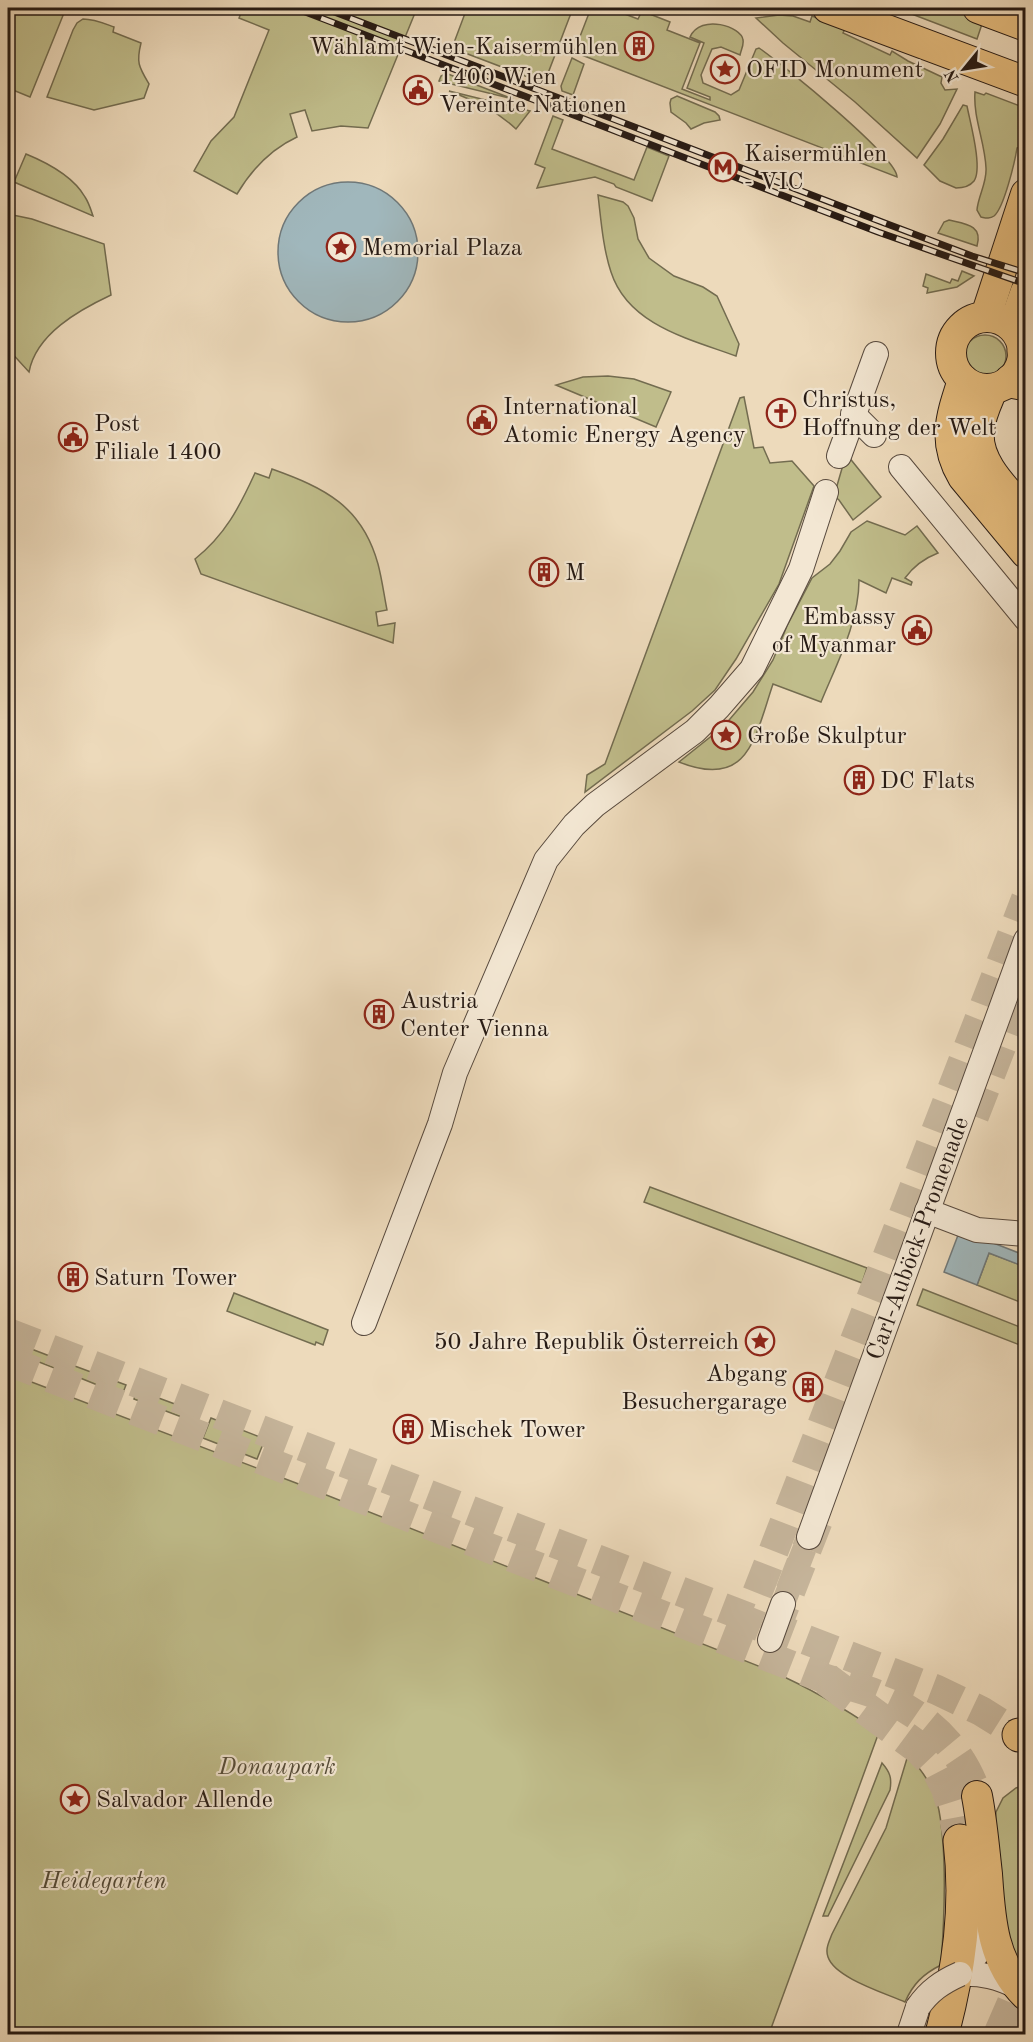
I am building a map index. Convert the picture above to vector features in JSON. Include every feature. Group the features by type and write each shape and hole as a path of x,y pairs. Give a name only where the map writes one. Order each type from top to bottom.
{"highway":[{"path":"942,2034 952,1997 960,1950 964,1902 960,1841"}],"main road":[{"path":"828,8 1026,82"},
{"path":"978,8 1026,26"},
{"path":"986,316 1026,194"},
{"path":"1026,291 1021,368 1010,385 980,420 979,439 981,449 996,478 1026,513"},
{"path":"1010,385 975,388 963,380 955,370 951,358 954,337 966,323 986,316 999,318 1021,343"},
{"path":"963,380 950,428 950,440 956,464 963,477 1026,553"},
{"path":"977,1796 984,1840 989,1915 997,1949 1013,1986"}],"street":[{"path":"839,456 876,354"},
{"path":"853,414 874,435"},
{"path":"901,467 1026,619"},
{"path":"364,1323 440,1124 455,1072 546,860 574,825 595,805 695,732 752,669 801,569 826,492"},
{"name":"Carl-Auböck-Promenade","path":"809,1537 1026,940"},
{"path":"927,1211 977,1230 1026,1234"},
{"path":"770,1640 783,1604"},
{"path":"909,2034 918,2007 926,1996 941,1983 960,1974 975,1958 983,1944 989,1915"},
{"path":"960,1974 984,1974 1013,1986"}],"green space":[{"path":"8,8 66,8 30,97 8,88"},
{"path":"243,8 417,8 368,128 341,126 312,131 305,110 290,114 297,137 279,147 263,161 237,194 194,171 211,141 234,117 269,30 239,18"},
{"path":"467,8 573,8 545,81 541,82 452,48"},
{"path":"591,8 609,8 638,19 642,11 670,22 667,30 700,43 682,89 710,100 710,97 687,88 704,43 690,37 695,30 703,26 711,24 729,27 741,35 743,40 740,55 721,47 712,49 701,75 703,83 731,95 739,90 756,49 759,48 859,131 892,166 897,177 574,52"},
{"path":"896,8 948,8 983,21 977,39"},
{"path":"793,16 810,22 812,16 845,29 843,33 890,55 892,51 942,77 941,83 945,90 957,89 940,124 917,158 756,18"},
{"path":"83,19 95,20 114,27 113,32 141,43 139,65 149,84 144,98 94,110 47,97 73,30"},
{"path":"572,58 584,64 573,95 562,91 561,86"},
{"path":"445,74 448,74 513,99 439,81"},
{"path":"449,91 530,111 516,129 501,116 468,98"},
{"path":"975,92 984,95 986,93 1020,106 1025,112 1025,145 1017,148 1002,204 994,216 989,218 981,217 977,210 986,168"},
{"path":"677,96 715,112 720,120 704,123 691,129 671,112 671,99"},
{"path":"963,105 967,106 977,166 974,181 964,187 956,188 940,181 924,165"},
{"path":"553,116 563,120 552,149 634,180 647,147 669,156 652,201 595,177 537,188 545,168 535,164"},
{"path":"26,154 51,166 74,183 86,199 93,216 14,182"},
{"path":"598,195 623,202 628,206 634,218 638,239 649,258 674,276 703,287 717,296 739,344 736,356 662,328 631,305 619,290 608,263"},
{"path":"8,214 32,219 104,244 111,295 73,316 50,335 33,358 29,372 8,349"},
{"path":"949,220 972,227 978,234 977,246 938,233 944,222"},
{"path":"962,271 974,276 957,287 927,293 928,288 923,286 926,274 950,283 952,279 958,281"},
{"path":"985,335 1000,341 1006,356 1000,371 985,377 970,371 964,356 970,341"},
{"path":"608,376 634,379 671,392 656,427 556,385 583,377"},
{"path":"744,397 754,448 763,447 770,463 792,461 814,486 779,584 736,659 715,690 692,711 585,792 587,775 605,764 740,398"},
{"path":"848,456 881,497 853,520 834,496 845,458"},
{"path":"272,469 325,492 351,513 362,527 378,564 387,610 376,612 378,626 395,623 393,643 201,574 195,559 215,540 230,520 255,473 269,478"},
{"path":"867,521 905,535 917,526 938,553 928,557 908,574 905,578 912,582 911,585 892,578 886,593 859,580 851,627 821,702 773,684 754,739 746,753 735,764 721,769 702,769 679,762 724,726 753,692 773,660 787,626 812,578 830,564 851,532"},
{"path":"650,1187 867,1268 862,1283 644,1202"},
{"path":"989,1253 1026,1267 1025,1304 977,1285"},
{"path":"923,1289 1025,1329 1025,1347 917,1305"},
{"path":"234,1293 328,1330 323,1345 316,1342 315,1345 227,1311"},
{"path":"8,1340 60,1360 57,1369 8,1350"},
{"path":"72,1365 126,1385 122,1395 68,1373"},
{"name":"Donaupark","path":"8,1373 296,1483 771,1671 826,1699 879,1732 769,2034 8,2034"},
{"path":"137,1390 191,1410 187,1419 134,1399"},
{"path":"211,1418 265,1439 257,1459 203,1438"},
{"path":"908,1755 926,1777 937,1802 944,1859 944,1920 941,1965 919,1980 905,2002 840,1972 832,1965 827,1951 832,1934 886,1828"},
{"path":"882,1763 890,1775 890,1790 828,1916 823,1916"},
{"path":"1025,1785 1025,1974 1006,1935 994,1836 996,1812 1003,1798 1016,1788"}],"water":[{"path":"348,182 375,188 387,194 397,203 406,213 412,225 418,252 412,279 406,291 397,301 387,310 375,316 348,322 321,316 309,310 299,301 290,291 284,279 278,252 284,225 290,213 299,203 309,194 321,188"},
{"path":"960,1230 1024,1255 1020,1265 989,1253 977,1285 944,1272"}],"tunnel":[{"path":"741,1635 1026,899"},
{"path":"974,1116 1026,983"},
{"path":"8,1333 937,1690 981,1711 1013,1731"},
{"path":"8,1361 826,1679 870,1692 893,1702 925,1721 951,1747 962,1762 977,1796"},
{"path":"774,1633 822,1510"},
{"path":"783,1604 809,1537"},
{"path":"826,1679 919,1748 936,1766 947,1787 960,1841"},
{"path":"1000,2034 1026,1974"}],"railway":[{"path":"295,8 878,232 1026,284"},
{"path":"324,8 972,256 1026,273"}],"place":[{"name":"Wählamt Wien-Kaisermühlen","path":"639,46"},
{"name":"OFID Monument","path":"725,69"},
{"name":"1400 Wien Vereinte Nationen","path":"418,90"},
{"name":"Kaisermühlen - VIC","path":"723,167"},
{"name":"Memorial Plaza","path":"341,247"},
{"name":"Christus, Hoffnung der Welt","path":"781,413"},
{"name":"International Atomic Energy Agency","path":"482,420"},
{"name":"Post Filiale 1400","path":"73,437"},
{"name":"M","path":"544,572"},
{"name":"Embassy of Myanmar","path":"917,630"},
{"name":"Große Skulptur","path":"726,735"},
{"name":"DC Flats","path":"859,780"},
{"name":"Austria Center Vienna","path":"379,1014"},
{"name":"Saturn Tower","path":"73,1277"},
{"name":"50 Jahre Republik Österreich","path":"760,1341"},
{"name":"Abgang Besuchergarage","path":"808,1387"},
{"name":"Mischek Tower","path":"408,1429"},
{"name":"Salvador Allende","path":"75,1799"}],"park label":[{"name":"Heidegarten","path":"104,1880"}]}
